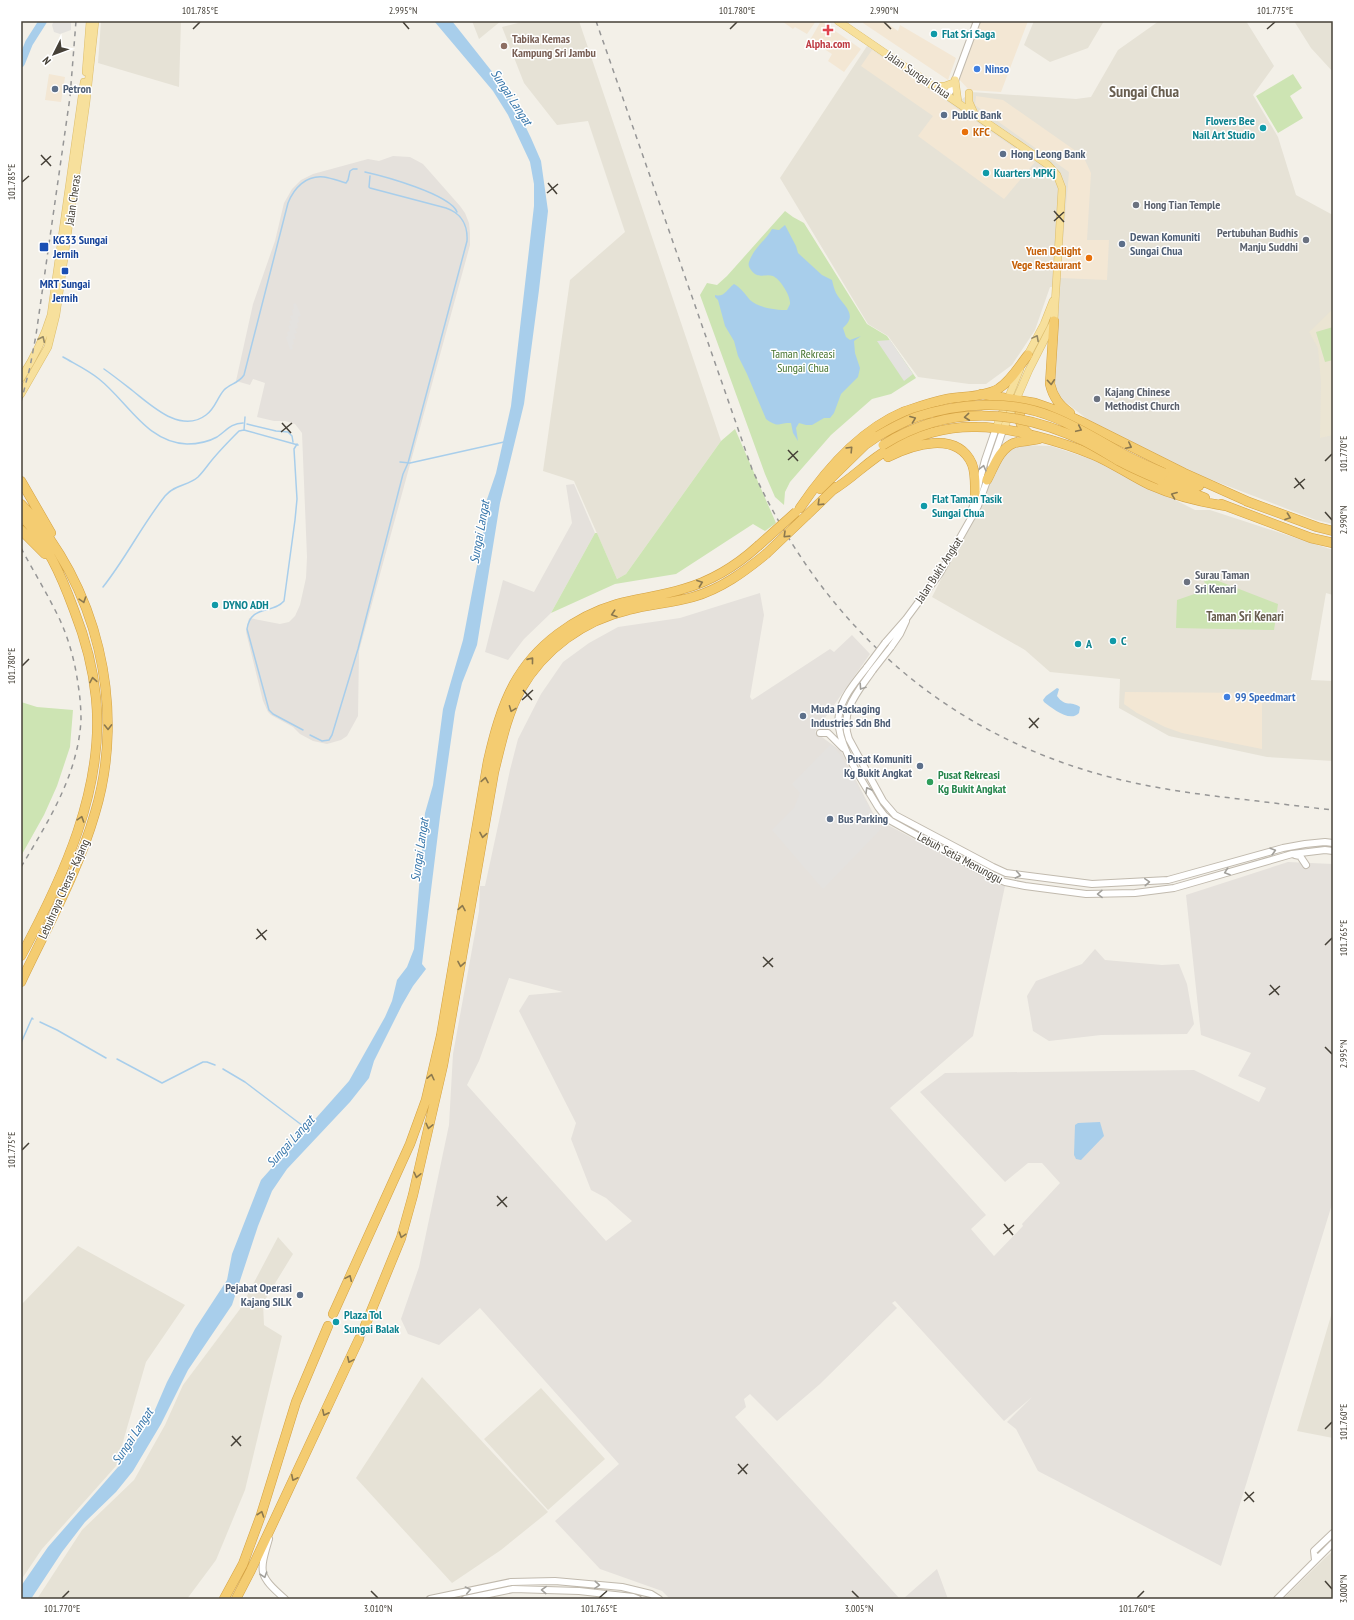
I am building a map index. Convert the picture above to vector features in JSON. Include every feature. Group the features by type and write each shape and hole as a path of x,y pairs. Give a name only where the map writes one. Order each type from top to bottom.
{"highway":[{"path":"1054,321 1050,376 1052,392 1057,401 1082,422"},
{"path":"801,512 814,487 856,442 876,427 902,413 926,404 993,391 1004,384 1028,354"},
{"path":"981,394 1035,403 1082,422 1184,473 1251,503"},
{"path":"976,427 992,419 996,410 996,406 990,397 981,394"},
{"path":"1032,436 1021,426 1020,415 1026,406 1035,403"},
{"path":"365,1326 401,1238 413,1195 443,1065 494,772 506,728 521,689 534,670 548,654 569,636 611,615 628,610 686,599 714,589 748,569 766,554 801,512 865,445 878,436 915,418 954,408 977,405 1015,407 1053,416 1086,432 1162,477 1251,503 1333,532"},
{"path":"833,490 853,470 883,445 916,429 950,419 983,416 1021,419 1047,426 1084,441 1120,461 1162,477 1226,506 1311,538 1333,544"},
{"path":"850,480 878,456 906,442 944,430 976,427 1000,429 1042,438 1094,455 1150,485 1179,497 1226,506"},
{"path":"987,480 1000,454 1006,447 1018,442 1042,438"},
{"path":"333,1314 410,1144 426,1100 441,1036 488,761 499,721 515,683 536,653 552,639 580,619 601,609 683,589 705,582 723,573 740,562 801,512 833,490 880,461 896,453 921,445 942,443 958,448 965,453 973,468 975,498"},
{"path":"21,482 46,523 67,565"},
{"name":"Lebuhraya Cheras–Kajang","path":"21,504 47,535 67,565 80,591 98,647 107,701 108,733 106,765 96,812 82,853 21,982"},
{"name":"Lebuhraya Cheras–Kajang","path":"21,515 41,540 60,574 86,644 96,697 97,733 94,762 85,808 78,829 60,877 21,956"},
{"path":"21,530 37,546 60,574"},
{"path":"224,1599 243,1564 261,1515 296,1402 328,1326"},
{"path":"236,1599 359,1339"}],"main road":[{"name":"Jalan Cheras","path":"21,378 36,353 47,330 51,315 86,75 90,21"},
{"name":"Jalan Cheras","path":"21,394 48,347 52,336 68,238 96,21"},
{"name":"Jalan Sungai Chua","path":"838,21 1048,165 1060,179 1062,196 1054,321 1029,370 1012,399"},
{"path":"933,86 945,86 954,81 958,102"},
{"path":"968,93 974,113"},
{"name":"Jalan Sungai Chua","path":"1012,399 1028,354 1044,324 1055,292"},
{"path":"1000,429 1012,399"}],"street":[{"path":"948,95 976,21"},
{"name":"Jalan Bukit Angkat","path":"839,713 845,699 867,667 906,619 940,573 982,497 1000,429"},
{"name":"Jalan Bukit Angkat","path":"970,518 985,460 1000,429"},
{"name":"Jalan Bukit Angkat","path":"845,719 851,703 900,634 906,619"},
{"name":"Lebuh Setia Menunggu","path":"839,713 838,728 846,750 884,815 891,821 984,873 1005,882 1086,894 1135,893 1174,888 1292,854 1333,851"},
{"name":"Lebuh Setia Menunggu","path":"845,719 845,729 849,739 883,801 895,815 1006,873 1092,884 1168,880 1283,848 1325,842 1333,843"},
{"path":"820,733 828,733 846,750"},
{"path":"1292,854 1300,856 1306,865"},
{"path":"278,1511 262,1567 264,1577 269,1585 285,1599"},
{"path":"1315,1560 1314,1550 1333,1533"},
{"path":"1277,1599 1333,1543"},
{"path":"430,1599 511,1582 554,1581 622,1587 651,1594 659,1599"},
{"path":"465,1599 513,1589 596,1592 638,1599"}],"shaded area":[{"path":"54,21 71,21 71,30 60,34 54,32 52,25"},
{"path":"101,21 181,21 179,87 98,63"},
{"path":"472,21 501,21 479,39"},
{"path":"526,21 579,21 721,441 626,574 617,579 574,481 543,471 570,280 625,232 588,121 557,125 524,83 502,27"},
{"path":"783,21 816,21 807,34 795,27 793,29"},
{"path":"821,21 861,49 844,72 828,61 832,54 810,40"},
{"path":"864,21 884,21 898,31 900,25 956,58 948,80 863,23"},
{"path":"979,21 1028,21 1001,92 969,90 958,78"},
{"path":"1034,21 1104,21 1088,48 1050,62 1024,45"},
{"path":"1159,21 1246,21 1274,66 1253,95 1278,137 1296,195 1331,214 1333,213 1333,524 1316,520 1191,472 1092,423 1059,397 1053,380 1060,288 1050,287 1035,330 1012,365 986,384 969,384 918,377 888,336 868,324 780,178 867,46 955,105 971,92 1076,99 1091,97 1118,50"},
{"path":"1294,21 1333,21 1333,72 1311,48"},
{"path":"872,50 1035,162 1004,199 918,136 933,116 861,66"},
{"path":"49,74 65,77 61,102 45,100"},
{"path":"976,96 1003,100 1083,156 1091,173 1087,240 1109,240 1107,280 1060,278 1069,172 975,105"},
{"path":"393,156 410,157 423,164 460,206 469,223 470,245 359,651 358,716 347,736 341,740 327,744 313,741 300,734 293,727 271,715 263,701 246,632 249,618 280,624 289,622 295,616 300,605 306,578 307,557 302,433 295,424 257,417 265,383 253,379 250,385 236,381 253,304 275,241 284,203 292,189 301,180 313,174 368,159 379,161"},
{"path":"296,303 301,316 298,317 298,328 295,329 297,333 294,334 296,339 293,339 293,349 290,350 286,337 288,336 287,332 290,331 288,326 291,325 289,321 292,320 290,316 293,315 293,304"},
{"path":"1333,309 1333,435 1320,438 1321,382 1318,348 1309,332"},
{"path":"890,340 913,374 904,381 877,341"},
{"name":"Taman Sri Kenari","path":"1020,445 1051,446 1103,463 1195,510 1210,510 1333,550 1333,595 1326,593 1311,680 1333,681 1333,761 1267,757 1169,736 1119,708 1120,679 1050,672 1025,650 932,597 1006,452"},
{"path":"574,484 595,533 551,613 524,639 508,660 485,652 503,580 534,592 572,523 566,485"},
{"path":"760,593 764,615 750,697 752,700 830,649 834,652 852,635 870,654 815,732 841,751 873,813 886,824 1005,886 973,1036 890,1108 986,1215 971,1229 994,1256 1023,1226 1022,1224 1060,1183 1042,1163 1028,1163 1005,1182 920,1092 945,1073 1194,1070 1259,1102 1266,1088 1238,1076 1251,1053 1201,1035 1186,895 1288,862 1333,864 1333,1201 1221,1566 1038,1471 1016,1429 1007,1422 1032,1397 1004,1421 895,1301 892,1303 897,1308 820,1384 777,1421 750,1394 744,1399 746,1407 735,1417 900,1599 670,1599 662,1591 600,1569 555,1521 619,1464 480,1308 439,1345 408,1334 401,1319 419,1267 449,1125 453,1054 479,911 480,886 485,886 518,739 541,694 563,662 589,643 618,627 680,618","holes":["509,978 563,992 529,995 519,1011 576,1123 571,1139 591,1190 606,1198 632,1221 606,1241 467,1085 479,1061"]},
{"path":"1125,692 1262,693 1262,749 1182,733 1165,727 1137,713 1124,704"},
{"name":"Bus Parking","path":"831,744 840,755 881,829 823,889 772,830 794,808 800,793 792,784"},
{"path":"1095,949 1105,960 1162,965 1179,964 1187,984 1194,1024 1187,1034 1101,1035 1049,1041 1033,1031 1027,996 1036,981 1082,964"},
{"path":"278,1237 293,1254 263,1303 264,1325 282,1336 245,1490 216,1560 187,1599 37,1599 82,1530 134,1480 165,1425 183,1385 240,1309"},
{"path":"78,1246 185,1305 146,1362 116,1466 42,1549 21,1580 21,1305"},
{"path":"1333,1309 1333,1438 1297,1431"},
{"path":"422,1377 548,1512 501,1550 452,1583 356,1478"},
{"path":"541,1388 605,1459 548,1510 484,1439"},
{"path":"1333,1551 1333,1599 1283,1599 1326,1557"},
{"path":"937,1569 948,1599 903,1599"}],"green space":[{"path":"1293,74 1302,88 1290,96 1303,118 1278,133 1256,96"},
{"name":"Taman Rekreasi Sungai Chua","path":"785,211 804,223 867,324 887,336 916,378 891,394 872,399 831,435 790,482 785,492 784,505 775,497 765,474 700,295 707,283 717,285 727,276"},
{"path":"1333,327 1333,360 1325,362 1316,332"},
{"path":"735,429 776,523 765,531 753,524 676,574 615,584 551,613 595,533 597,533 617,579 626,574 721,441"},
{"path":"1203,575 1278,604 1274,630 1176,628 1177,600 1206,590"},
{"path":"21,702 37,707 73,710 70,747 57,786 44,815 21,856"}],"water":[{"path":"434,21 452,21 501,83 518,111 541,161 548,211 524,404 500,503 477,645 462,683 455,712 440,817 422,964 426,969 413,986 402,1005 374,1061 369,1078 350,1102 287,1169 272,1191 258,1226 232,1305 188,1370 161,1424 133,1471 116,1492 85,1522 62,1552 31,1599 21,1599 21,1586 48,1547 118,1467 151,1419 167,1382 195,1329 227,1280 232,1254 261,1180 349,1081 385,1017 392,1001 397,980 407,967 414,949 425,813 433,785 443,709 463,640 484,529 484,508 496,473 511,406 534,206 534,184 530,162 508,115 493,91"},
{"path":"785,225 798,253 822,275 832,280 836,293 850,314 848,323 843,328 846,337 850,340 861,336 854,341 855,353 860,368 858,377 841,394 834,413 830,418 824,418 812,425 799,423 796,428 798,441 793,433 791,423 774,424 766,419 738,356 734,341 725,326 718,300 715,297 715,295 718,296 723,294 734,284 741,289 750,300 758,305 773,309 787,310 790,304 789,297 779,281 770,275 756,275 749,267 753,253 772,229 779,230"},
{"path":"1057,688 1059,689 1057,696 1060,700 1080,707 1079,713 1075,716 1061,714 1044,702 1043,700 1046,696"},
{"path":"1100,1122 1104,1136 1081,1160 1076,1159 1074,1155 1075,1125 1078,1123"}],"waterway":[{"path":"21,63 29,43 43,21"},
{"path":"104,369 167,416 177,420 187,421 196,420 209,413 224,390 240,380 244,375 288,203 294,192 306,180 312,178 327,177 346,183 350,171 357,169"},
{"path":"365,172 386,177 430,192 452,205 457,212"},
{"path":"310,735 322,741 329,740 332,735 358,649 403,474 408,463 467,241 465,225 460,216 456,213 446,208 370,188 370,176"},
{"path":"63,357 99,379 149,429 160,437 173,442 187,444 199,443 217,437 235,424 243,423"},
{"path":"244,430 245,417"},
{"path":"247,424 276,431 288,432 292,436 293,442"},
{"path":"103,587 165,496 173,489 198,477 239,431 244,430 298,445"},
{"path":"400,462 410,463 504,442"},
{"path":"297,444 294,449 297,499 284,601 274,608 262,611 253,616 249,621 247,629 269,710 273,714 303,730"},
{"path":"21,1043 32,1018 33,1019"},
{"path":"40,1022 106,1058"},
{"path":"117,1059 162,1083 203,1062 215,1065"},
{"name":"Sungai Langat","path":"223,1069 245,1082 307,1129"}],"tunnel":[{"path":"359,1339 365,1326"}],"railway":[{"path":"21,402 36,335 70,97 76,21"},
{"path":"596,21 752,469 780,524 813,575 851,621 892,662 938,699 988,730 1043,755 1102,775 1177,791 1333,810"},
{"path":"21,548 60,620 66,635 77,676 81,720 79,740 68,779 51,815 21,867"}],"place":[{"name":"Alpha.com","path":"828,30"},
{"name":"Flat Sri Saga","path":"934,34"},
{"name":"Tabika Kemas Kampung Sri Jambu","path":"504,46"},
{"name":"Ninso","path":"977,69"},
{"name":"Petron","path":"55,89"},
{"name":"Public Bank","path":"944,115"},
{"name":"Flovers Bee Nail Art Studio","path":"1263,128"},
{"name":"KFC","path":"965,132"},
{"name":"Hong Leong Bank","path":"1003,154"},
{"name":"Kuarters MPKj","path":"986,173"},
{"name":"Hong Tian Temple","path":"1136,205"},
{"name":"Pertubuhan Budhis Manju Suddhi","path":"1306,240"},
{"name":"Dewan Komuniti Sungai Chua","path":"1122,244"},
{"name":"KG33 Sungai Jernih","path":"44,247"},
{"name":"Yuen Delight Vege Restaurant","path":"1089,258"},
{"name":"MRT Sungai Jernih","path":"65,271"},
{"name":"Kajang Chinese Methodist Church","path":"1097,399"},
{"name":"Flat Taman Tasik Sungai Chua","path":"924,506"},
{"name":"Surau Taman Sri Kenari","path":"1187,582"},
{"name":"DYNO ADH","path":"215,605"},
{"name":"C","path":"1113,641"},
{"name":"A","path":"1078,644"},
{"name":"99 Speedmart","path":"1227,697"},
{"name":"Muda Packaging Industries Sdn Bhd","path":"803,716"},
{"name":"Pusat Komuniti Kg Bukit Angkat","path":"920,766"},
{"name":"Pusat Rekreasi Kg Bukit Angkat","path":"930,782"},
{"name":"Bus Parking","path":"830,819"},
{"name":"Pejabat Operasi Kajang SILK","path":"300,1295"},
{"name":"Plaza Tol Sungai Balak","path":"336,1322"}],"district":[{"name":"Sungai Chua","path":"1144,91"},
{"name":"Taman Sri Kenari","path":"1245,616"}]}
